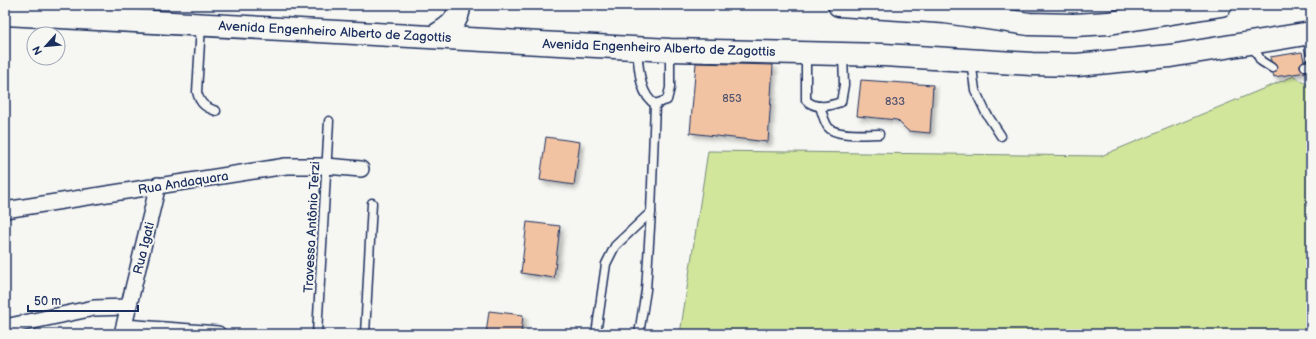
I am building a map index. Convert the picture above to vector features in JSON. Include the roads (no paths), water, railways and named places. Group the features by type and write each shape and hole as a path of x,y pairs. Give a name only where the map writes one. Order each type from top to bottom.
{"main road":[{"path":"435,36 454,24 459,5"},
{"path":"852,5 945,12 977,11 1029,24 1074,25 1109,23 1128,13 1221,5"},
{"name":"Avenida Engenheiro Alberto de Zagottis","path":"5,14 435,36 670,50 806,52 1077,65 1170,56 1309,33"}],"street":[{"name":"Rua Andaquara","path":"5,210 286,166 326,166 361,169"},
{"name":"Rua Igati","path":"122,330 158,185"},
{"path":"5,327 94,308 128,307"},
{"path":"122,330 218,334"}],"lane":[{"path":"201,25 197,92 199,99 205,107 216,111"},
{"path":"1309,33 1311,57"},
{"path":"1251,43 1261,61 1272,68"},
{"path":"637,47 644,92 650,101 655,104"},
{"path":"655,104 667,100 670,88 670,50"},
{"path":"806,52 806,100 811,105 820,106 841,102 844,85 843,54"},
{"path":"971,61 975,90 986,113 1001,136"},
{"path":"639,334 646,290 652,212 655,104"},
{"path":"820,106 828,127 834,132 841,134 879,134"},
{"name":"Travessa Antônio Terzi","path":"318,334 329,120"},
{"path":"365,334 372,203"},
{"path":"596,334 606,264 615,246 652,212"}]}
